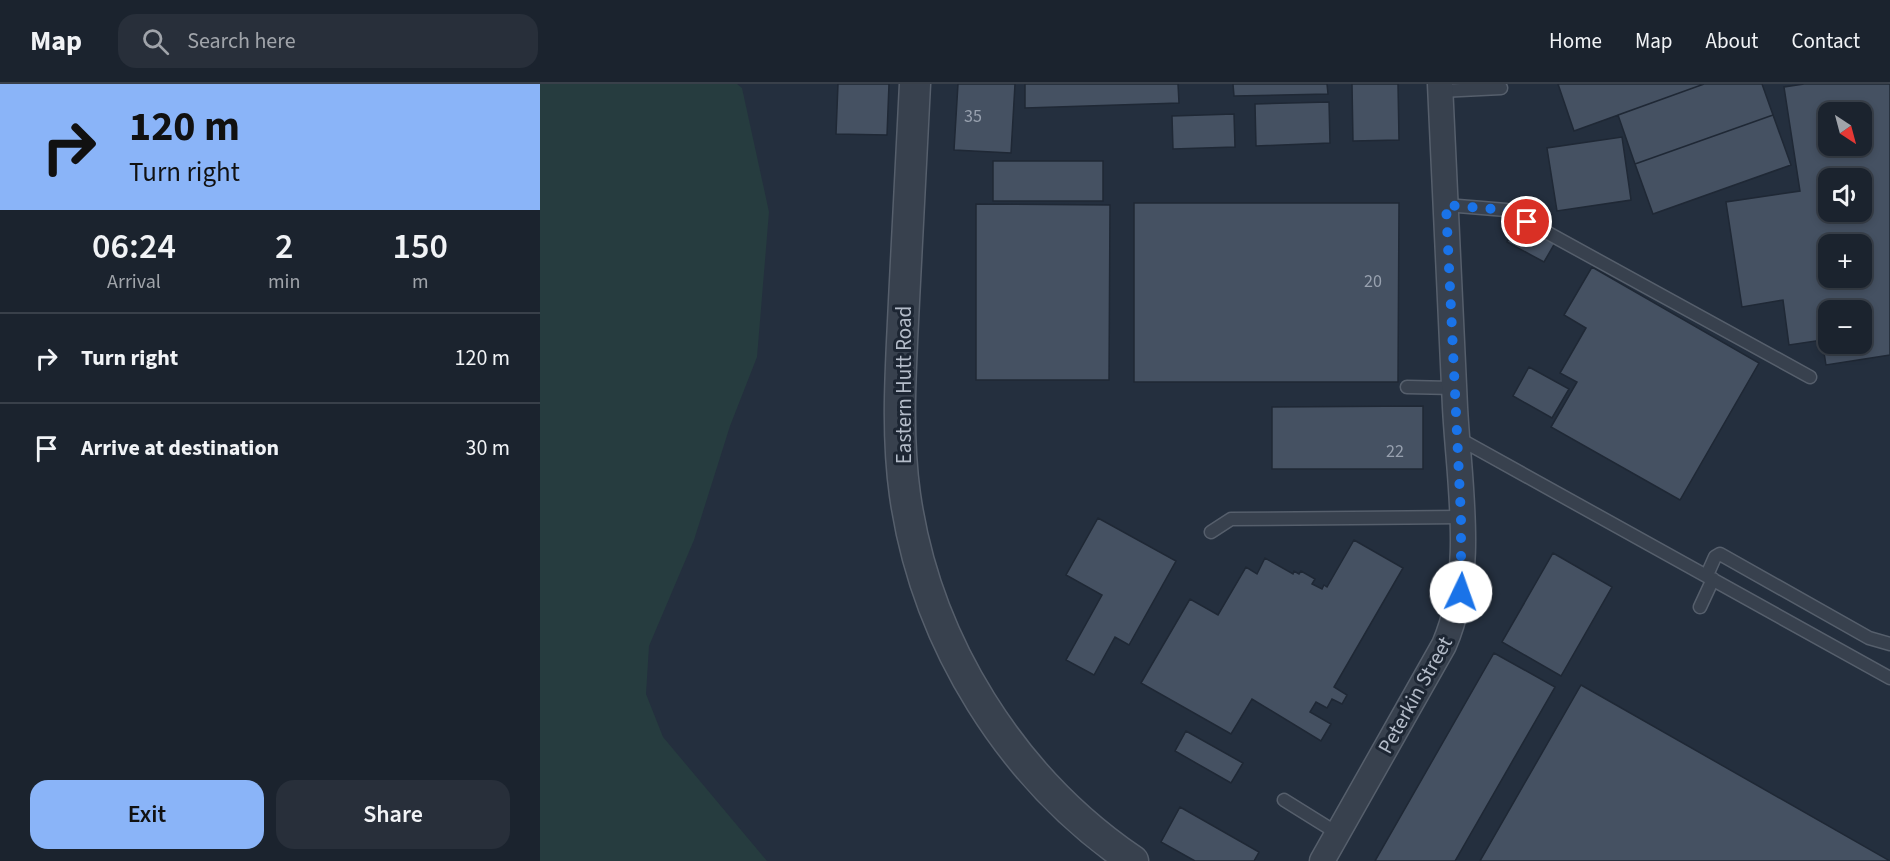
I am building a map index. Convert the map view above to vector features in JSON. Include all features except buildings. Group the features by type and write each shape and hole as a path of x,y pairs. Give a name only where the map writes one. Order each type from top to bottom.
{"street":[{"name":"Eastern Hutt Road","path":"915,84 899,404 905,495 921,567 927,588 952,648 971,686 999,730 1060,801 1107,843 1133,861"},
{"name":"Peterkin Street","path":"1322,861 1444,645 1455,619 1462,569 1461,517 1440,88"}],"lane":[{"path":"1440,88 1501,88"},
{"path":"1446,205 1506,210 1810,377"},
{"path":"1407,387 1454,388"},
{"path":"1456,437 1890,678"},
{"path":"1211,532 1231,519 1461,517"},
{"path":"1700,607 1715,557 1720,554 1869,638 1890,644"},
{"path":"1284,800 1337,833"}],"green space":[{"path":"540,84 737,84 742,88 769,212 757,357 730,426 694,540 649,646 646,694 663,737 767,861 540,861"}],"route":[{"path":"1461,592 1461,517 1446,205 1506,210 1527,222"}]}
